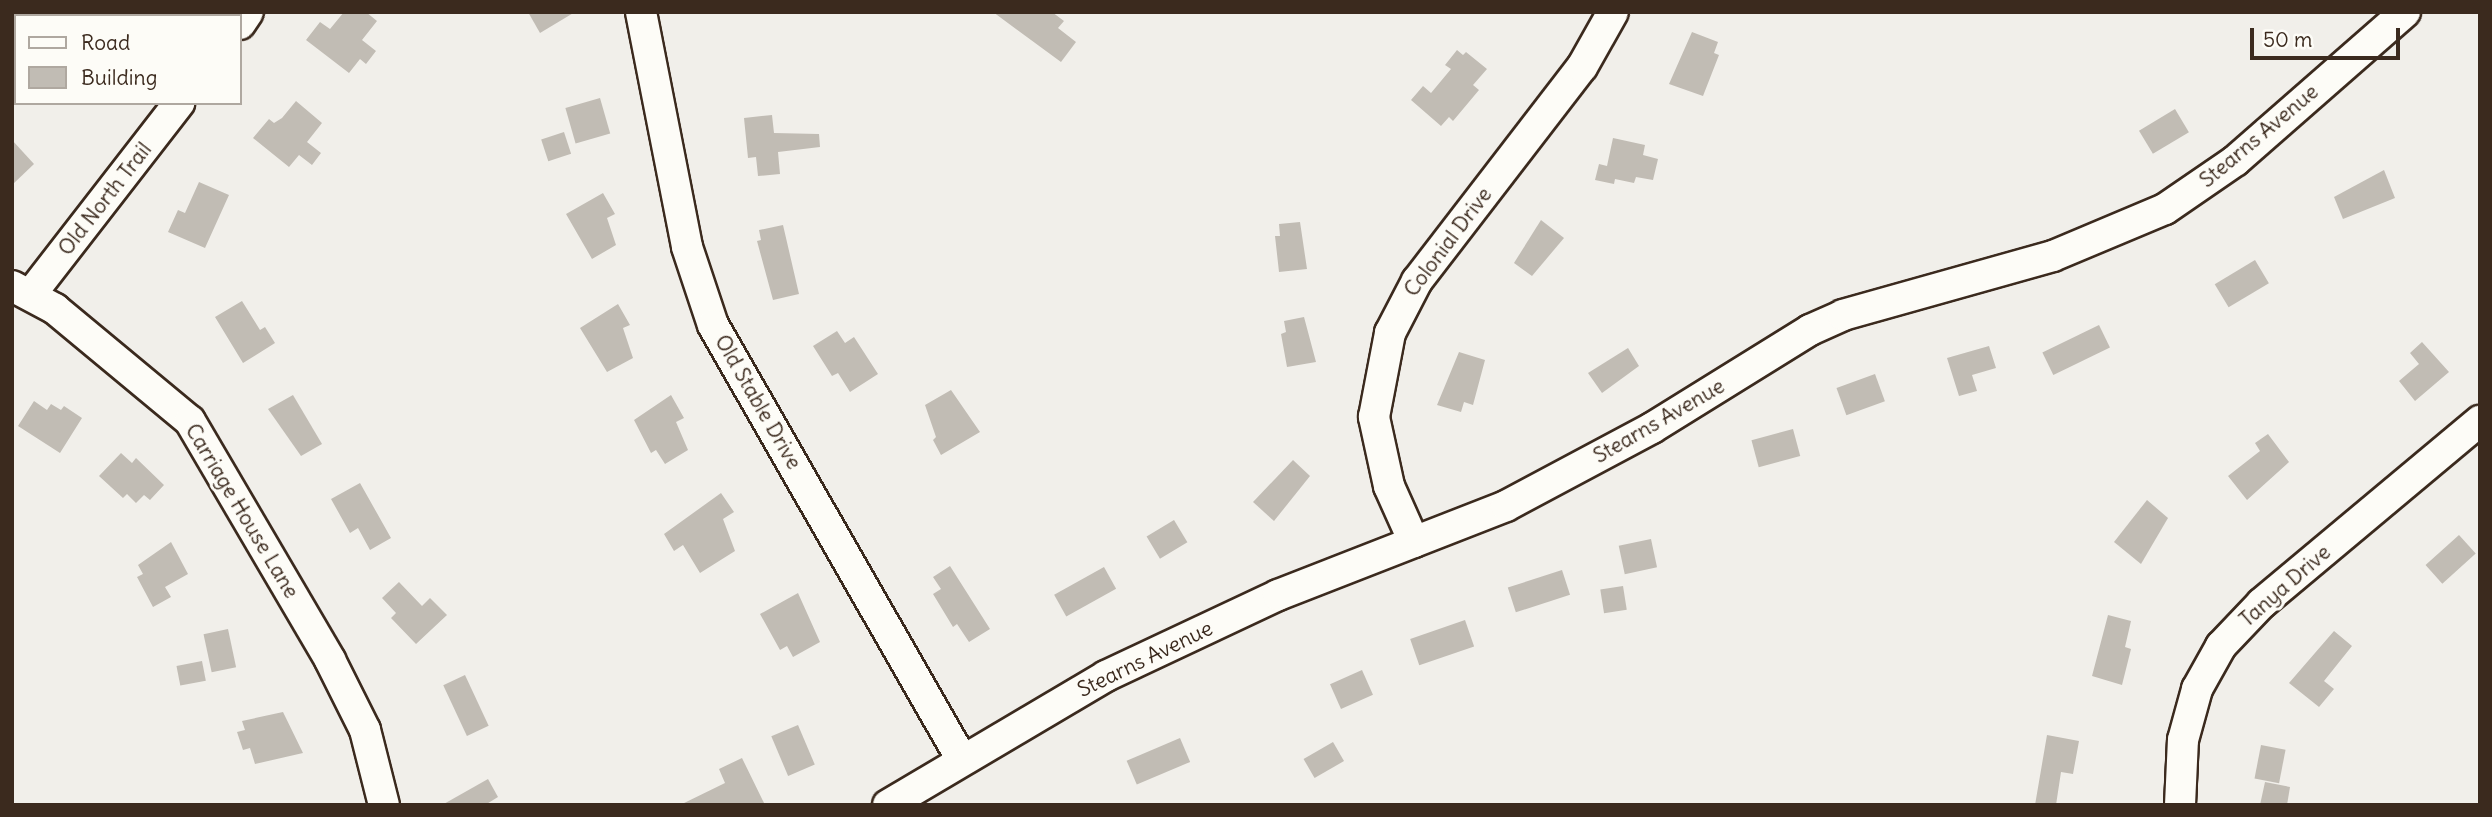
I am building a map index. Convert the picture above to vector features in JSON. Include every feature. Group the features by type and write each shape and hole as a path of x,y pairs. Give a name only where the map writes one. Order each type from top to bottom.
{"street":[{"name":"Old Stable Drive","path":"641,12 687,247 713,324 961,758"},
{"name":"Colonial Drive","path":"1414,542 1389,486 1374,416 1390,333 1417,281 1582,67 1613,12"},
{"name":"Stearns Avenue","path":"888,805 961,758 1068,696 1160,650 1278,595 1506,506 1585,464 1832,320 2053,256 2165,209 2235,161 2405,12"},
{"name":"Old North Trail","path":"21,290 177,105"},
{"name":"Carriage House Lane","path":"21,290 81,329 190,421 330,660 365,730 384,805"},
{"name":"Tanya Drive","path":"2180,805 2183,740 2197,689 2221,646 2262,603 2480,421"}],"building":[{"path":"344,12 366,12 377,21 362,40 376,51 366,64 360,59 349,73 306,40 320,22 330,29"},
{"path":"528,12 575,12 540,33"},
{"path":"993,12 1052,12 1064,21 1058,28 1076,42 1061,62"},
{"path":"1692,32 1718,42 1714,53 1719,55 1703,96 1669,84"},
{"path":"1457,50 1463,55 1466,52 1487,69 1473,85 1479,90 1453,121 1449,117 1441,126 1411,100 1423,86 1431,93 1451,69 1445,65"},
{"path":"600,98 610,134 576,143 565,108"},
{"path":"296,101 322,123 307,142 321,153 312,165 299,155 289,167 253,138 269,119 274,123 282,118"},
{"path":"2175,109 2189,132 2153,154 2139,131"},
{"path":"772,115 774,133 819,134 820,147 778,152 780,174 758,176 756,157 748,158 744,118"},
{"path":"564,132 571,154 548,161 541,139"},
{"path":"1613,138 1645,145 1643,155 1658,159 1653,180 1636,177 1634,183 1615,179 1614,184 1595,180 1599,164 1607,166"},
{"path":"12,140 34,164 12,185"},
{"path":"2384,170 2395,198 2343,219 2334,197"},
{"path":"199,182 229,195 205,248 168,232 178,210 185,213"},
{"path":"603,193 615,214 607,218 616,245 592,259 566,214"},
{"path":"1541,220 1564,238 1532,276 1514,263"},
{"path":"1300,222 1307,269 1279,272 1275,236 1280,236 1279,224"},
{"path":"783,225 799,294 773,300 757,241 761,240 759,230"},
{"path":"2255,260 2269,283 2229,307 2215,284"},
{"path":"242,301 260,330 265,327 275,343 243,363 215,317"},
{"path":"618,304 630,325 623,328 633,358 607,372 580,328"},
{"path":"1304,317 1316,362 1287,367 1281,334 1286,332 1284,321"},
{"path":"2099,325 2110,347 2053,375 2042,353"},
{"path":"837,331 845,343 854,337 878,374 850,392 838,373 832,376 813,346"},
{"path":"2422,342 2449,372 2415,401 2399,381 2419,364 2410,353"},
{"path":"1989,346 1996,368 1972,375 1977,391 1959,396 1947,358"},
{"path":"1628,348 1639,366 1602,393 1588,373"},
{"path":"1459,352 1485,360 1473,405 1464,402 1461,412 1437,405"},
{"path":"1875,374 1885,401 1846,415 1836,388"},
{"path":"951,390 980,432 941,455 933,440 936,437 925,405"},
{"path":"293,395 322,444 301,456 268,409"},
{"path":"671,395 684,418 676,422 688,450 665,464 656,450 651,453 634,420"},
{"path":"34,401 47,410 51,404 61,410 64,406 82,418 60,453 18,426"},
{"path":"1793,429 1800,456 1759,467 1751,440"},
{"path":"2268,434 2289,462 2247,500 2228,476 2260,451 2255,443"},
{"path":"121,453 132,463 136,458 164,485 150,500 144,495 136,503 127,494 123,498 99,476"},
{"path":"1293,460 1310,476 1274,521 1253,502"},
{"path":"360,483 391,538 370,550 358,528 350,533 331,499"},
{"path":"721,493 734,512 723,519 735,551 700,573 683,545 674,551 664,534"},
{"path":"2147,500 2168,518 2141,564 2114,542"},
{"path":"1174,520 1187,542 1160,559 1147,536"},
{"path":"2459,535 2476,554 2442,584 2426,565"},
{"path":"1651,539 1657,567 1625,574 1619,546"},
{"path":"171,542 188,574 165,587 171,597 153,607 137,577 143,574 138,565"},
{"path":"950,566 990,629 969,642 957,624 953,627 933,594 941,589 933,577"},
{"path":"1104,567 1116,589 1066,616 1054,595"},
{"path":"1562,570 1570,595 1516,612 1508,588"},
{"path":"399,582 422,606 430,598 447,615 416,644 391,618 396,613 382,598"},
{"path":"1623,586 1627,610 1604,613 1600,590"},
{"path":"798,593 820,642 793,657 787,646 780,650 760,614"},
{"path":"2108,615 2131,621 2125,647 2131,649 2122,685 2092,676"},
{"path":"1465,620 1474,646 1419,665 1410,639"},
{"path":"228,629 236,667 212,672 204,634"},
{"path":"2334,631 2352,646 2324,681 2334,689 2319,707 2289,683"},
{"path":"202,661 206,681 180,686 176,666"},
{"path":"1362,670 1373,695 1341,709 1330,684"},
{"path":"465,675 489,726 467,736 443,685"},
{"path":"283,712 303,753 255,764 250,748 243,750 237,732 245,730 242,721"},
{"path":"798,725 815,765 788,776 771,736"},
{"path":"2047,735 2079,741 2073,774 2061,772 2056,805 2035,805"},
{"path":"1180,738 1190,762 1137,785 1127,761"},
{"path":"1333,742 1344,761 1315,778 1304,759"},
{"path":"2261,745 2286,750 2279,783 2255,778"},
{"path":"742,758 765,805 680,805 725,783 719,769"},
{"path":"488,779 498,797 485,805 442,805"},
{"path":"2265,782 2290,787 2287,805 2260,805"}]}
